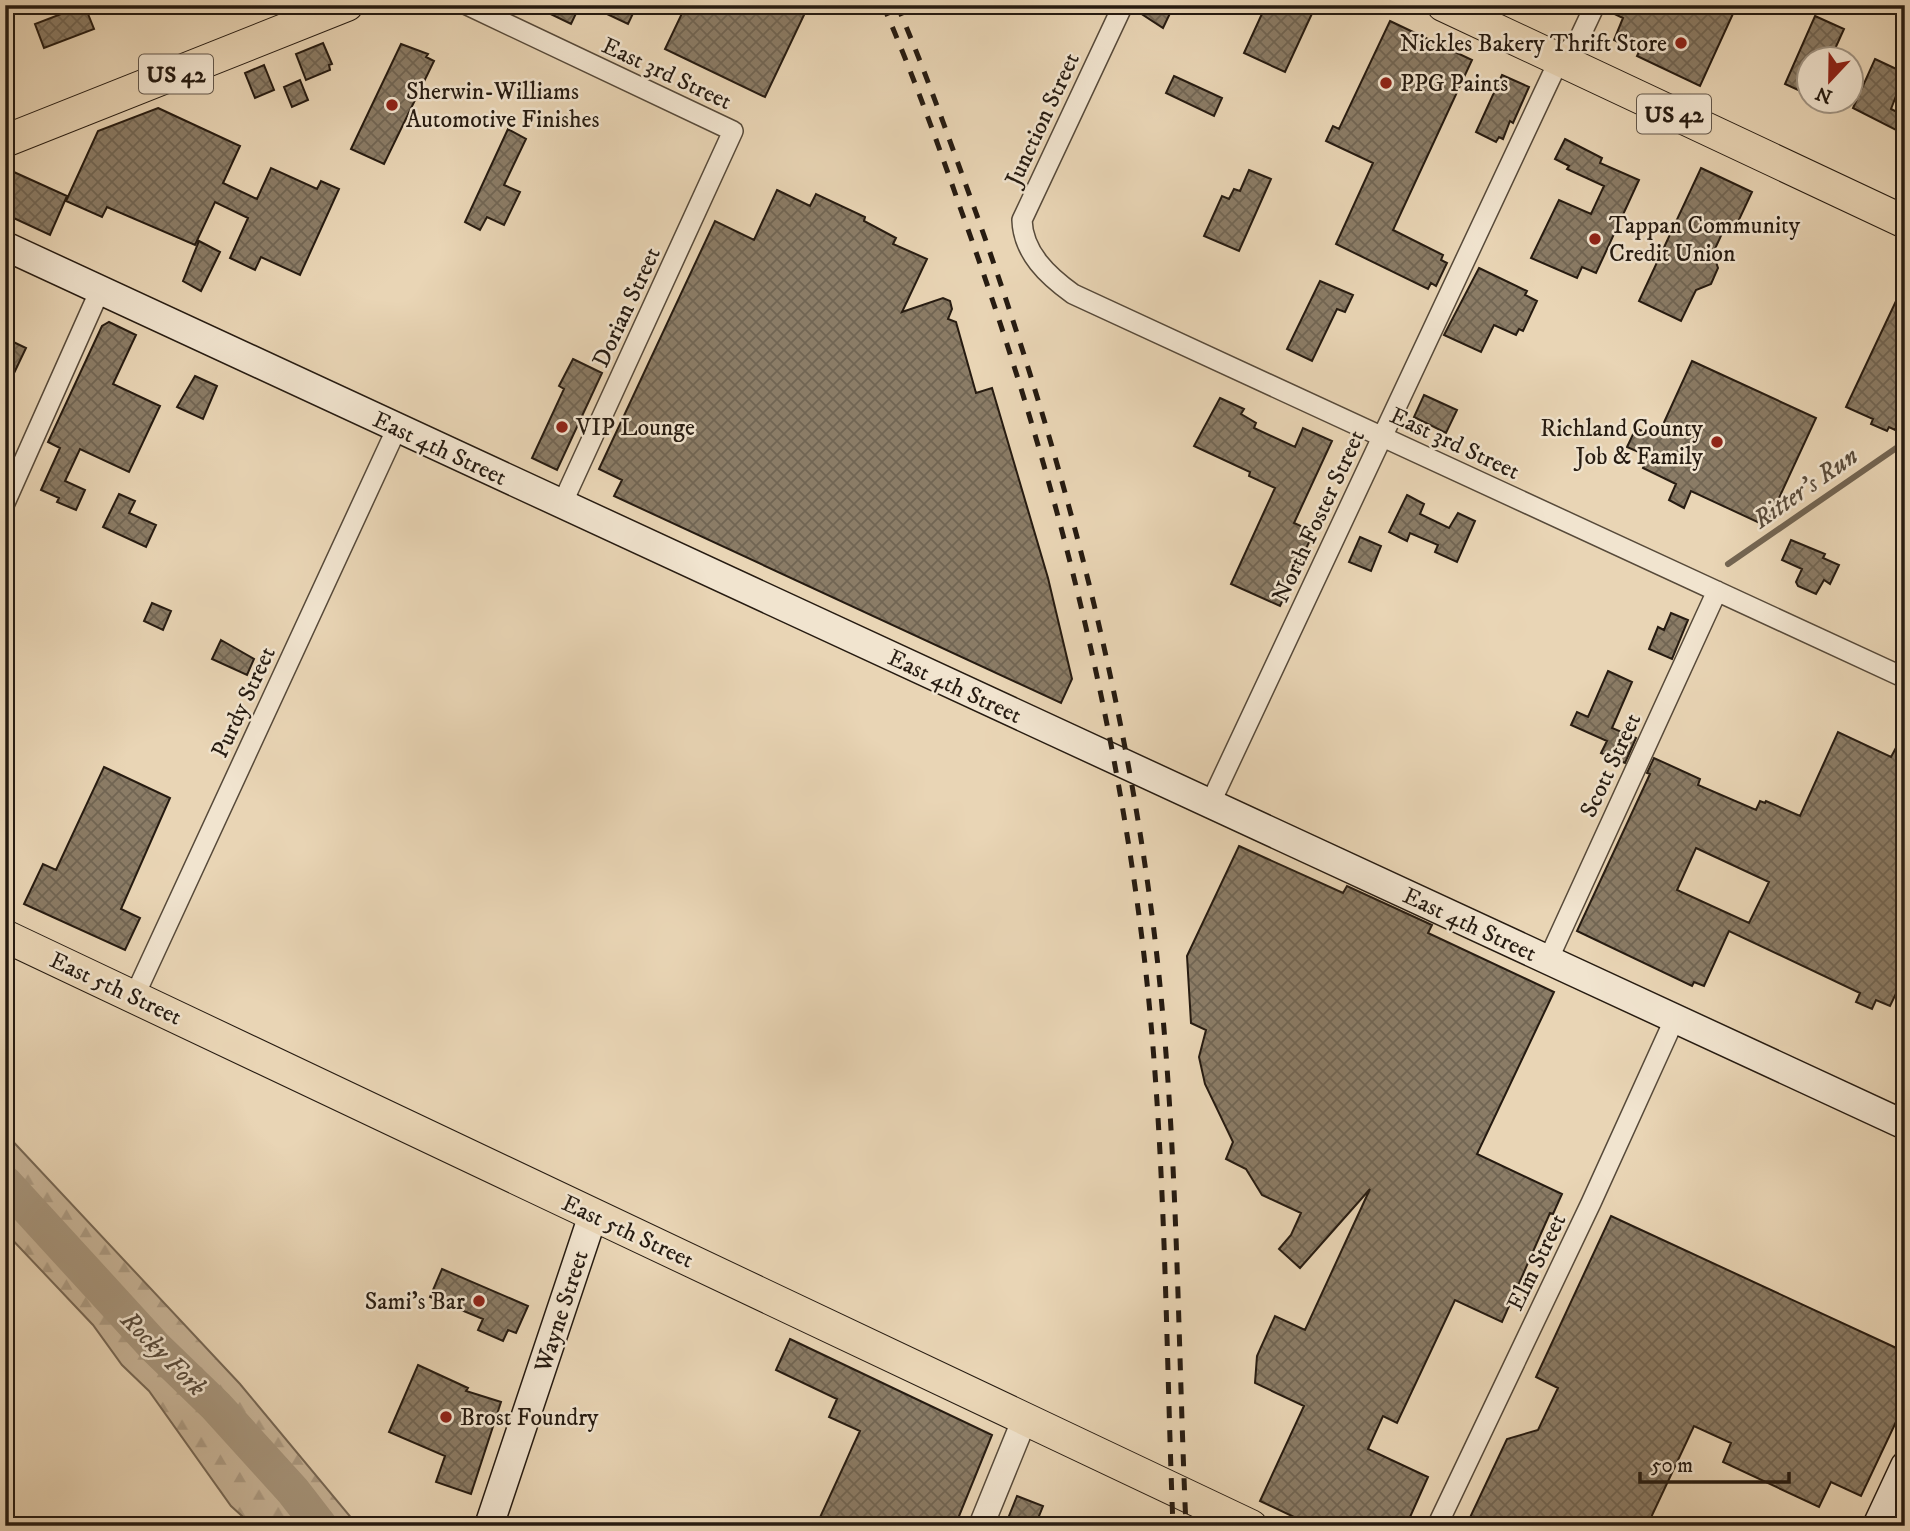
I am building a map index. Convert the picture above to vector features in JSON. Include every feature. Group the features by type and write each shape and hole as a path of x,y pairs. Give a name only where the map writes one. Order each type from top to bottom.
{"main road":[{"name":"US 42","path":"5,141 346,5"},
{"name":"US 42","path":"1443,5 1905,222"},
{"name":"East 4th Street","path":"5,246 1905,1125"},
{"name":"East 5th Street","path":"5,936 1251,1526"},
{"name":"Wayne Street","path":"489,1526 593,1215"},
{"path":"1877,1526 1905,1466"}],"street":[{"name":"East 3rd Street","path":"467,5 733,131"},
{"name":"Junction Street","path":"1033,256 1026,242 1022,220 1123,5"},
{"name":"North Foster Street","path":"1210,804 1559,60 1579,39 1595,5"},
{"name":"Dorian Street","path":"562,504 733,131"},
{"name":"East 3rd Street","path":"1033,256 1073,294 1905,678"},
{"path":"5,503 100,290"},
{"name":"Purdy Street","path":"134,997 397,428"},
{"name":"Scott Street","path":"1548,960 1717,591"},
{"name":"Elm Street","path":"1437,1526 1675,1018"},
{"path":"981,1526 1025,1418"}],"green space":[{"path":"5,1133 240,1384 358,1526 253,1526 231,1506 149,1391 122,1365 93,1325 5,1232"}],"building":[{"path":"532,5 580,5 571,24"},
{"path":"588,5 637,5 628,24"},
{"path":"686,5 784,5 804,15 765,97 665,49"},
{"path":"1135,5 1174,5 1163,28 1134,9"},
{"path":"1266,5 1316,5 1285,72 1244,53"},
{"name":"Nickles Bakery Thrift Store","path":"1607,5 1737,5 1700,86 1637,56 1639,52 1614,40 1623,18 1606,10"},
{"path":"74,9 76,13 86,9 94,29 44,48 35,24"},
{"path":"1815,16 1844,29 1836,46 1802,46"},
{"path":"1390,21 1472,60 1393,230 1443,255 1441,260 1447,263 1436,286 1431,283 1428,289 1336,244 1373,163 1326,141 1333,126 1339,129"},
{"path":"323,43 332,64 329,65 330,70 306,80 296,54"},
{"name":"Sherwin-Williams Automotive Finishes","path":"401,44 428,54 426,57 434,61 384,164 351,149"},
{"path":"1875,59 1905,73 1891,109 1903,115 1896,130 1864,114 1864,84"},
{"path":"1794,64 1794,88 1785,84"},
{"path":"264,65 274,90 255,98 245,73"},
{"path":"1502,75 1529,87 1513,123 1510,121 1503,139 1499,137 1496,142 1476,132"},
{"path":"1174,76 1222,98 1214,116 1166,93"},
{"path":"300,80 308,100 292,107 284,87"},
{"path":"158,108 240,146 223,183 257,199 271,168 317,189 321,181 339,189 300,275 261,257 255,270 230,258 248,218 215,202 195,245 107,207 102,217 66,201 98,131"},
{"path":"508,129 526,139 504,185 520,192 504,225 487,217 480,230 465,222"},
{"path":"1565,139 1602,158 1600,163 1639,180 1596,273 1582,267 1577,278 1531,258 1559,200 1591,214 1604,186 1567,169 1569,166 1555,159"},
{"path":"5,168 67,196 50,235 5,214"},
{"path":"1701,168 1752,192 1737,224 1725,227 1713,253 1718,268 1711,284 1696,290 1681,321 1639,301"},
{"path":"1249,170 1271,179 1239,251 1204,236 1222,196 1229,199 1234,189 1240,191"},
{"path":"777,190 810,206 816,194 865,217 864,221 896,238 893,244 927,259 902,312 943,298 950,301 952,309 948,319 956,322 976,393 992,388 1048,578 1072,679 1061,703 614,496 622,480 599,469 715,221 754,240"},
{"path":"199,241 220,252 201,291 183,281"},
{"path":"1479,268 1527,291 1525,295 1537,301 1523,331 1519,329 1516,335 1494,325 1481,352 1444,335"},
{"path":"1320,281 1353,295 1345,312 1337,309 1312,361 1287,349"},
{"path":"1905,282 1905,410 1895,430 1889,427 1887,431 1871,424 1873,419 1846,407"},
{"path":"109,322 136,335 113,384 160,406 129,472 80,449 65,481 85,490 76,510 57,502 59,498 41,490 60,448 48,442 102,326"},
{"path":"5,338 26,348 5,392"},
{"name":"VIP Lounge","path":"573,359 602,373 557,470 532,458 564,389 559,386"},
{"name":"Richland County Job & Family","path":"1692,361 1816,418 1766,526 1691,491 1684,508 1669,500 1676,484 1643,468 1648,456 1627,447 1636,428 1653,436 1657,428 1661,429"},
{"path":"195,376 217,386 203,419 177,407"},
{"path":"1424,395 1457,410 1446,433 1414,417"},
{"path":"1220,398 1244,409 1241,414 1256,423 1254,428 1295,447 1303,428 1332,441 1294,523 1303,527 1299,536 1310,540 1280,606 1231,584 1275,488 1249,476 1250,472 1194,446"},
{"path":"119,494 135,501 129,513 156,525 146,547 103,527"},
{"path":"1407,495 1424,504 1420,514 1449,528 1458,513 1475,521 1457,562 1435,552 1438,545 1410,533 1407,541 1389,532"},
{"path":"1360,537 1381,546 1371,571 1349,562"},
{"path":"1791,540 1825,554 1823,558 1839,565 1830,584 1824,580 1816,594 1798,586 1796,582 1802,569 1782,560"},
{"path":"152,603 171,611 163,630 144,621"},
{"path":"1671,613 1688,620 1672,659 1649,649 1658,627 1664,630"},
{"path":"221,640 254,659 247,675 212,659"},
{"path":"1608,671 1632,682 1612,728 1636,738 1625,763 1601,753 1607,741 1571,725 1577,712 1588,717"},
{"path":"1905,731 1905,975 1890,1006 1876,1000 1872,1009 1856,1002 1860,993 1729,931 1704,986 1694,982 1692,986 1577,931 1650,774 1647,773 1654,758 1700,779 1698,785 1756,810 1760,801 1766,801 1800,816 1838,732 1891,757","holes":["1696,848 1769,882 1749,923 1677,890"]},
{"path":"104,767 170,798 121,909 140,918 125,950 24,904 43,864 56,870"},
{"path":"1239,846 1343,893 1347,886 1432,925 1428,933 1554,992 1477,1154 1562,1194 1553,1214 1550,1213 1502,1322 1455,1300 1397,1423 1383,1416 1368,1449 1428,1477 1406,1526 1313,1526 1260,1501 1304,1406 1255,1383 1257,1356 1275,1316 1305,1330 1370,1189 1300,1268 1279,1249 1291,1235 1301,1213 1262,1195 1246,1169 1226,1159 1233,1142 1205,1084 1199,1057 1206,1030 1191,1023 1187,956"},
{"path":"1611,1216 1905,1352 1905,1403 1861,1496 1831,1482 1819,1507 1723,1462 1731,1443 1694,1426 1647,1526 1466,1526 1507,1439 1538,1430 1558,1388 1536,1377"},
{"name":"Sami's Bar","path":"442,1269 528,1306 516,1333 508,1330 503,1341 478,1330 483,1319 430,1297"},
{"path":"790,1339 992,1435 955,1526 816,1526 860,1431 829,1417 837,1399 776,1370"},
{"name":"Brost Foundry","path":"418,1365 468,1388 466,1391 501,1402 471,1494 436,1482 445,1456 389,1432"},
{"path":"1017,1496 1043,1506 1035,1526 1005,1526"}],"waterway":[{"name":"Ritter's Run","path":"1728,564 1905,442"},
{"name":"Rocky Fork","path":"5,1183 155,1347 216,1406 293,1491 320,1526"}],"railway":[{"path":"883,5 943,158 1020,385 1070,562 1110,741 1127,832 1149,998 1160,1149 1173,1526"},
{"path":"897,5 975,210 1033,385 1084,562 1124,741 1153,923 1167,1073 1176,1224 1186,1526"}],"place":[{"name":"Nickles Bakery Thrift Store","path":"1681,43"},
{"name":"PPG Paints","path":"1386,83"},
{"name":"Sherwin-Williams Automotive Finishes","path":"392,105"},
{"name":"Tappan Community Credit Union","path":"1595,239"},
{"name":"VIP Lounge","path":"562,427"},
{"name":"Richland County Job & Family","path":"1717,442"},
{"name":"Sami's Bar","path":"479,1301"},
{"name":"Brost Foundry","path":"446,1417"}]}
